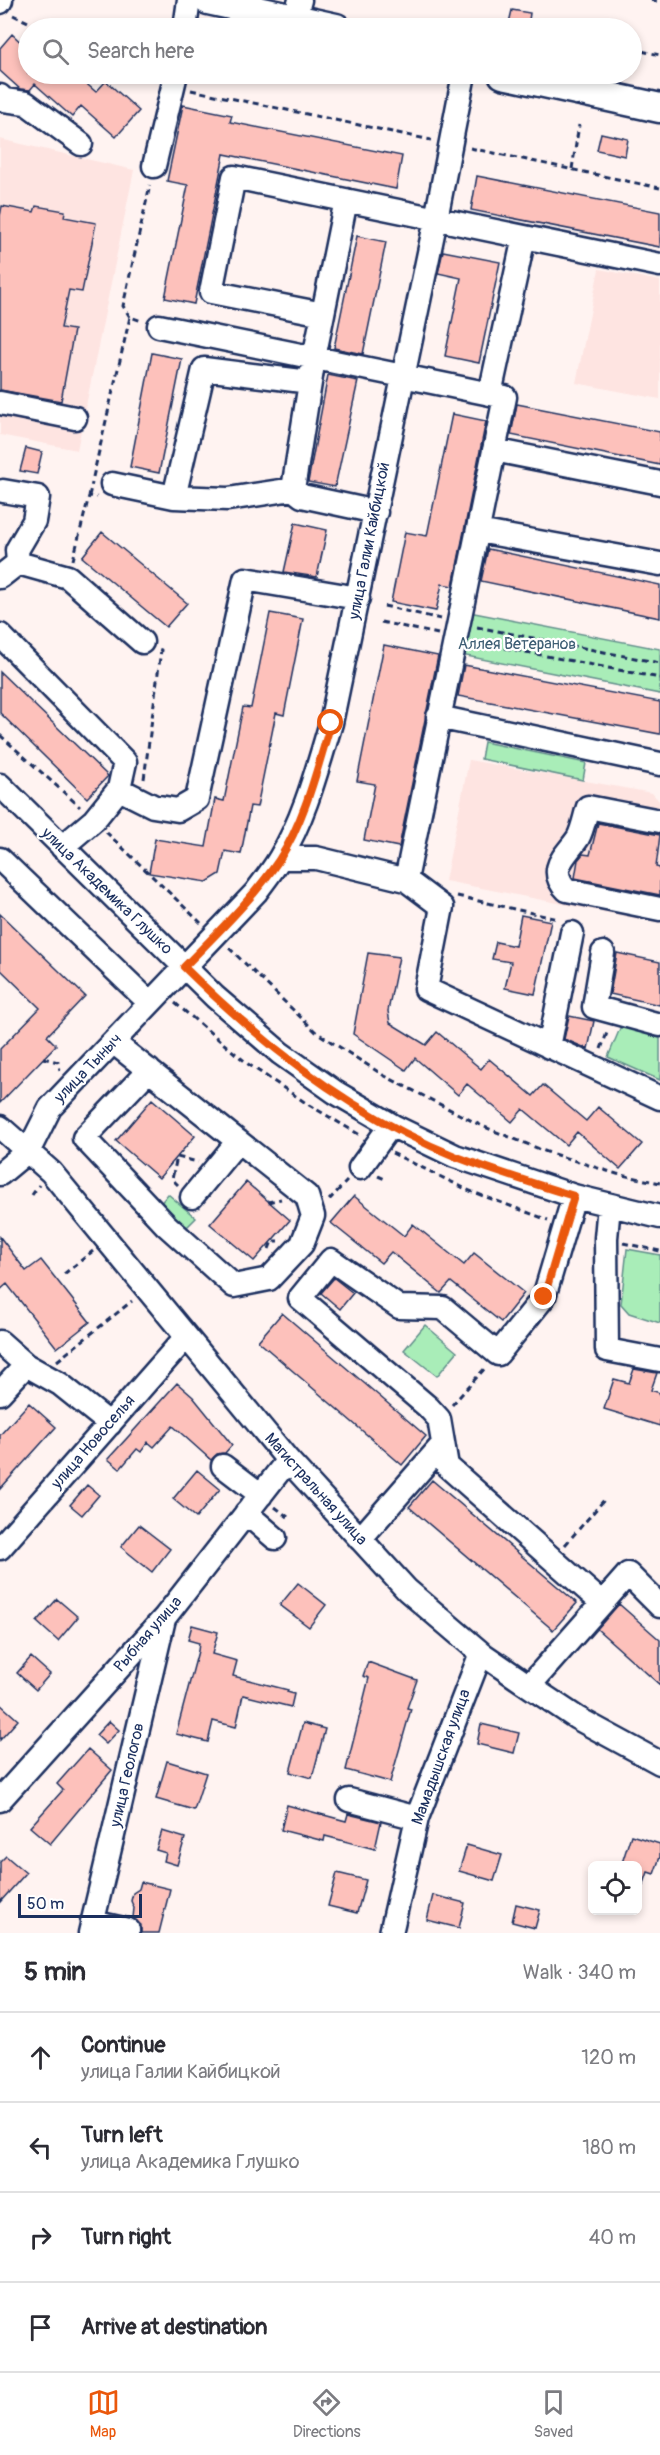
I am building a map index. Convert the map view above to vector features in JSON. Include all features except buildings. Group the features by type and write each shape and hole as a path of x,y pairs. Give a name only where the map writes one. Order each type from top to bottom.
{"main road":[{"path":"208,0 297,9 315,18"},
{"path":"548,84 660,108"},
{"path":"639,84 660,88"}],"street":[{"path":"186,18 189,0"},
{"path":"154,166 173,84"},
{"name":"улица Галии Кайбицкой","path":"184,967 256,892 280,858 309,793 331,723 358,598 462,84"},
{"path":"0,96 4,100 26,103 81,144"},
{"path":"323,314 211,292 234,177 660,265"},
{"path":"293,489 314,358 346,200"},
{"path":"490,394 525,237"},
{"path":"159,326 506,397 406,880"},
{"path":"174,497 204,369 310,382"},
{"path":"0,403 75,418"},
{"path":"494,450 660,483"},
{"path":"112,484 174,497 228,499 293,489 302,496 376,512"},
{"path":"3,491 38,497 34,521 17,550 9,570 68,578 142,642"},
{"path":"478,531 660,564"},
{"path":"119,789 153,806 178,810 197,799 245,579 358,598"},
{"path":"0,635 125,762 119,789 94,820 62,847"},
{"path":"438,717 660,764"},
{"name":"улица Академика Глушко","path":"0,785 215,997 280,1053 335,1092 391,1125 455,1156 574,1196 660,1216"},
{"path":"660,821 588,807 579,837 562,858 558,874 560,883 567,890 660,909"},
{"path":"280,858 316,858 406,880 442,907 426,989 660,1098"},
{"path":"0,859 150,1003"},
{"path":"549,1047 572,933"},
{"path":"603,953 594,1007 660,1025"},
{"name":"улица Тыныч","path":"0,1174 29,1150 50,1108 184,967"},
{"path":"113,1042 307,1196 310,1225 331,1260 399,1307 443,1308 498,1354 544,1297 574,1196"},
{"path":"149,1070 84,1138 166,1225 234,1286 269,1280 303,1244 310,1225"},
{"path":"360,1168 391,1125"},
{"name":"Магистральная улица","path":"0,1127 29,1150 51,1172 288,1460 407,1590 481,1653 529,1686 577,1718 660,1763"},
{"path":"192,1197 238,1142"},
{"path":"609,1205 606,1238 607,1350 660,1360"},
{"path":"331,1260 300,1298 428,1407 439,1419 447,1466 602,1603"},
{"name":"улица Новоселья","path":"0,1548 186,1337"},
{"path":"0,1342 34,1369 60,1384 110,1424"},
{"path":"0,1393 34,1369"},
{"path":"360,1539 443,1444"},
{"name":"Рыбная улица","path":"0,1800 165,1617 288,1460"},
{"path":"223,1466 261,1495"},
{"path":"246,1513 275,1538"},
{"path":"529,1686 628,1574 660,1606"},
{"name":"улица Геологов","path":"91,1928 165,1617"},
{"name":"Мамадышская улица","path":"391,1933 417,1818 481,1653"},
{"path":"349,1800 417,1818"},
{"path":"91,1928 128,1930"}],"path":[{"path":"651,0 660,2"},
{"path":"4,5 25,18"},
{"path":"642,51 660,55"},
{"path":"186,84 238,101 660,188"},
{"path":"572,169 579,125"},
{"path":"154,166 123,306 130,317 159,326"},
{"path":"68,578 130,317"},
{"path":"89,496 108,498 112,484"},
{"path":"384,606 458,631 660,678"},
{"path":"381,622 458,631 660,663"},
{"path":"141,801 161,650 142,642"},
{"path":"442,907 451,895 558,918 572,933"},
{"path":"226,945 316,1032 383,1075 482,1126 536,1148 617,1174 660,1183"},
{"path":"43,1058 58,1062"},
{"path":"177,1157 172,1179 192,1197"},
{"path":"310,1225 360,1168"},
{"path":"64,1274 107,1240"},
{"path":"34,1369 133,1300"},
{"path":"439,1419 498,1354"},
{"path":"553,1560 605,1499"}],"shaded area":[{"path":"0,139 134,170 77,450 0,435"},
{"path":"599,269 660,281 660,399 576,383"},
{"path":"469,760 652,793 660,802 660,923 445,881"}],"green space":[{"name":"Аллея Ветеранов","path":"464,611 660,649 660,694 456,654"},
{"path":"484,742 586,763 583,780 481,759"},
{"path":"621,1026 660,1034 660,1080 608,1057"},
{"path":"168,1194 196,1218 187,1227 160,1204"},
{"path":"627,1249 660,1255 660,1323 629,1313 621,1304"},
{"path":"425,1325 457,1352 437,1376 404,1350"}],"route":[{"path":"331,723 309,793 294,832 280,858 256,892 184,967 280,1053 335,1092 395,1127 455,1156 574,1196 544,1297"}]}
